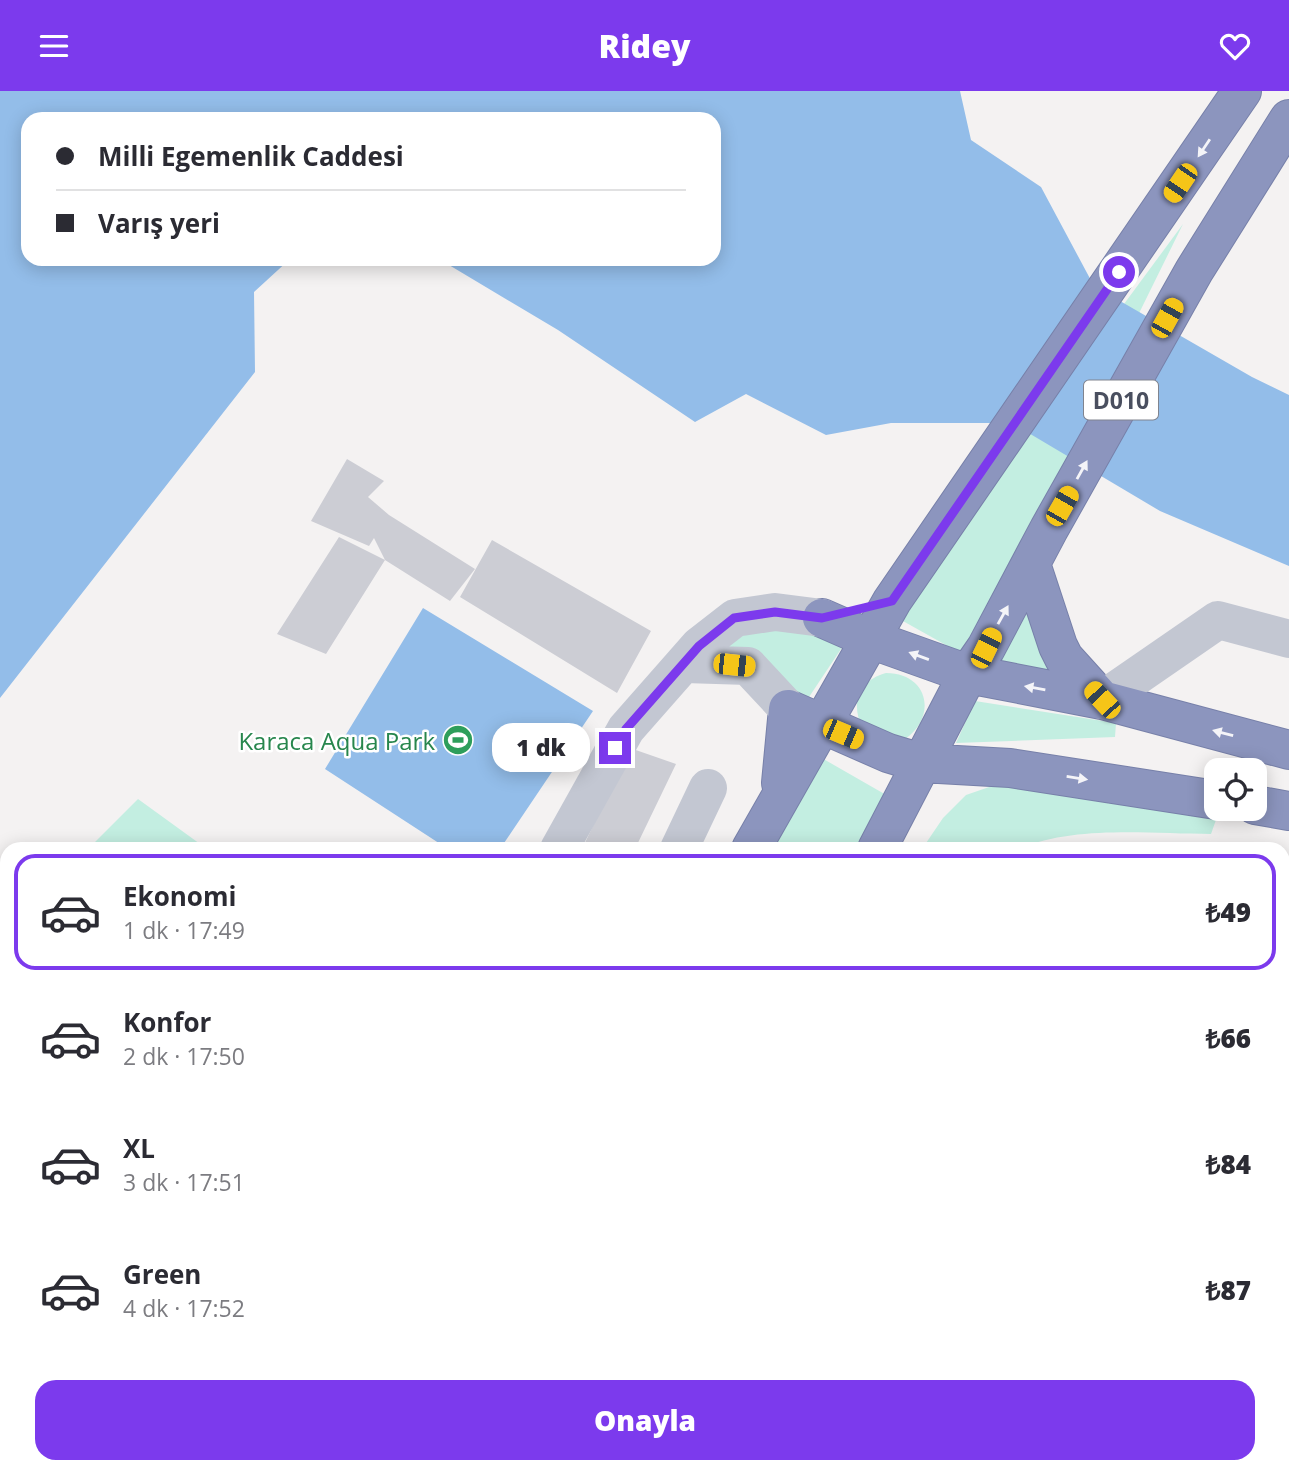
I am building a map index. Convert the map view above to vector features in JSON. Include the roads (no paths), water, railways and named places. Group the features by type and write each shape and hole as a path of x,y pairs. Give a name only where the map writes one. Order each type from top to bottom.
{"highway":[{"name":"D010","path":"805,717 870,639 892,601 970,486 1242,91"},
{"name":"D010","path":"881,842 968,674 986,648 1194,271 1289,119"},
{"path":"1031,564 1064,658 1102,700"},
{"path":"822,618 892,601"},
{"path":"822,618 870,639 987,680 1102,700 1289,750"},
{"path":"755,842 780,793 805,717 888,753 921,763 1010,768 1204,798"},
{"path":"900,806 955,778 1010,768"},
{"path":"1267,808 1289,811"}],"street":[{"path":"563,842 626,729 699,646 734,618 775,612 822,618"},
{"path":"1102,700 1217,621 1289,639"},
{"path":"685,664 748,666 805,717"},
{"path":"682,842 708,788"}],"water":[{"path":"0,91 960,91 971,140 1041,187 1094,286 1252,377 1289,395 1289,566 1160,511 1012,423 891,423 826,435 746,394 695,422 558,330 451,266 721,266 721,112 21,112 21,266 282,266 254,292 255,372 0,698"},
{"name":"Karaca Aqua Park","path":"423,608 593,711 505,842 437,842 325,769"}],"place":[{"name":"Karaca Aqua Park","path":"458,740"}]}
